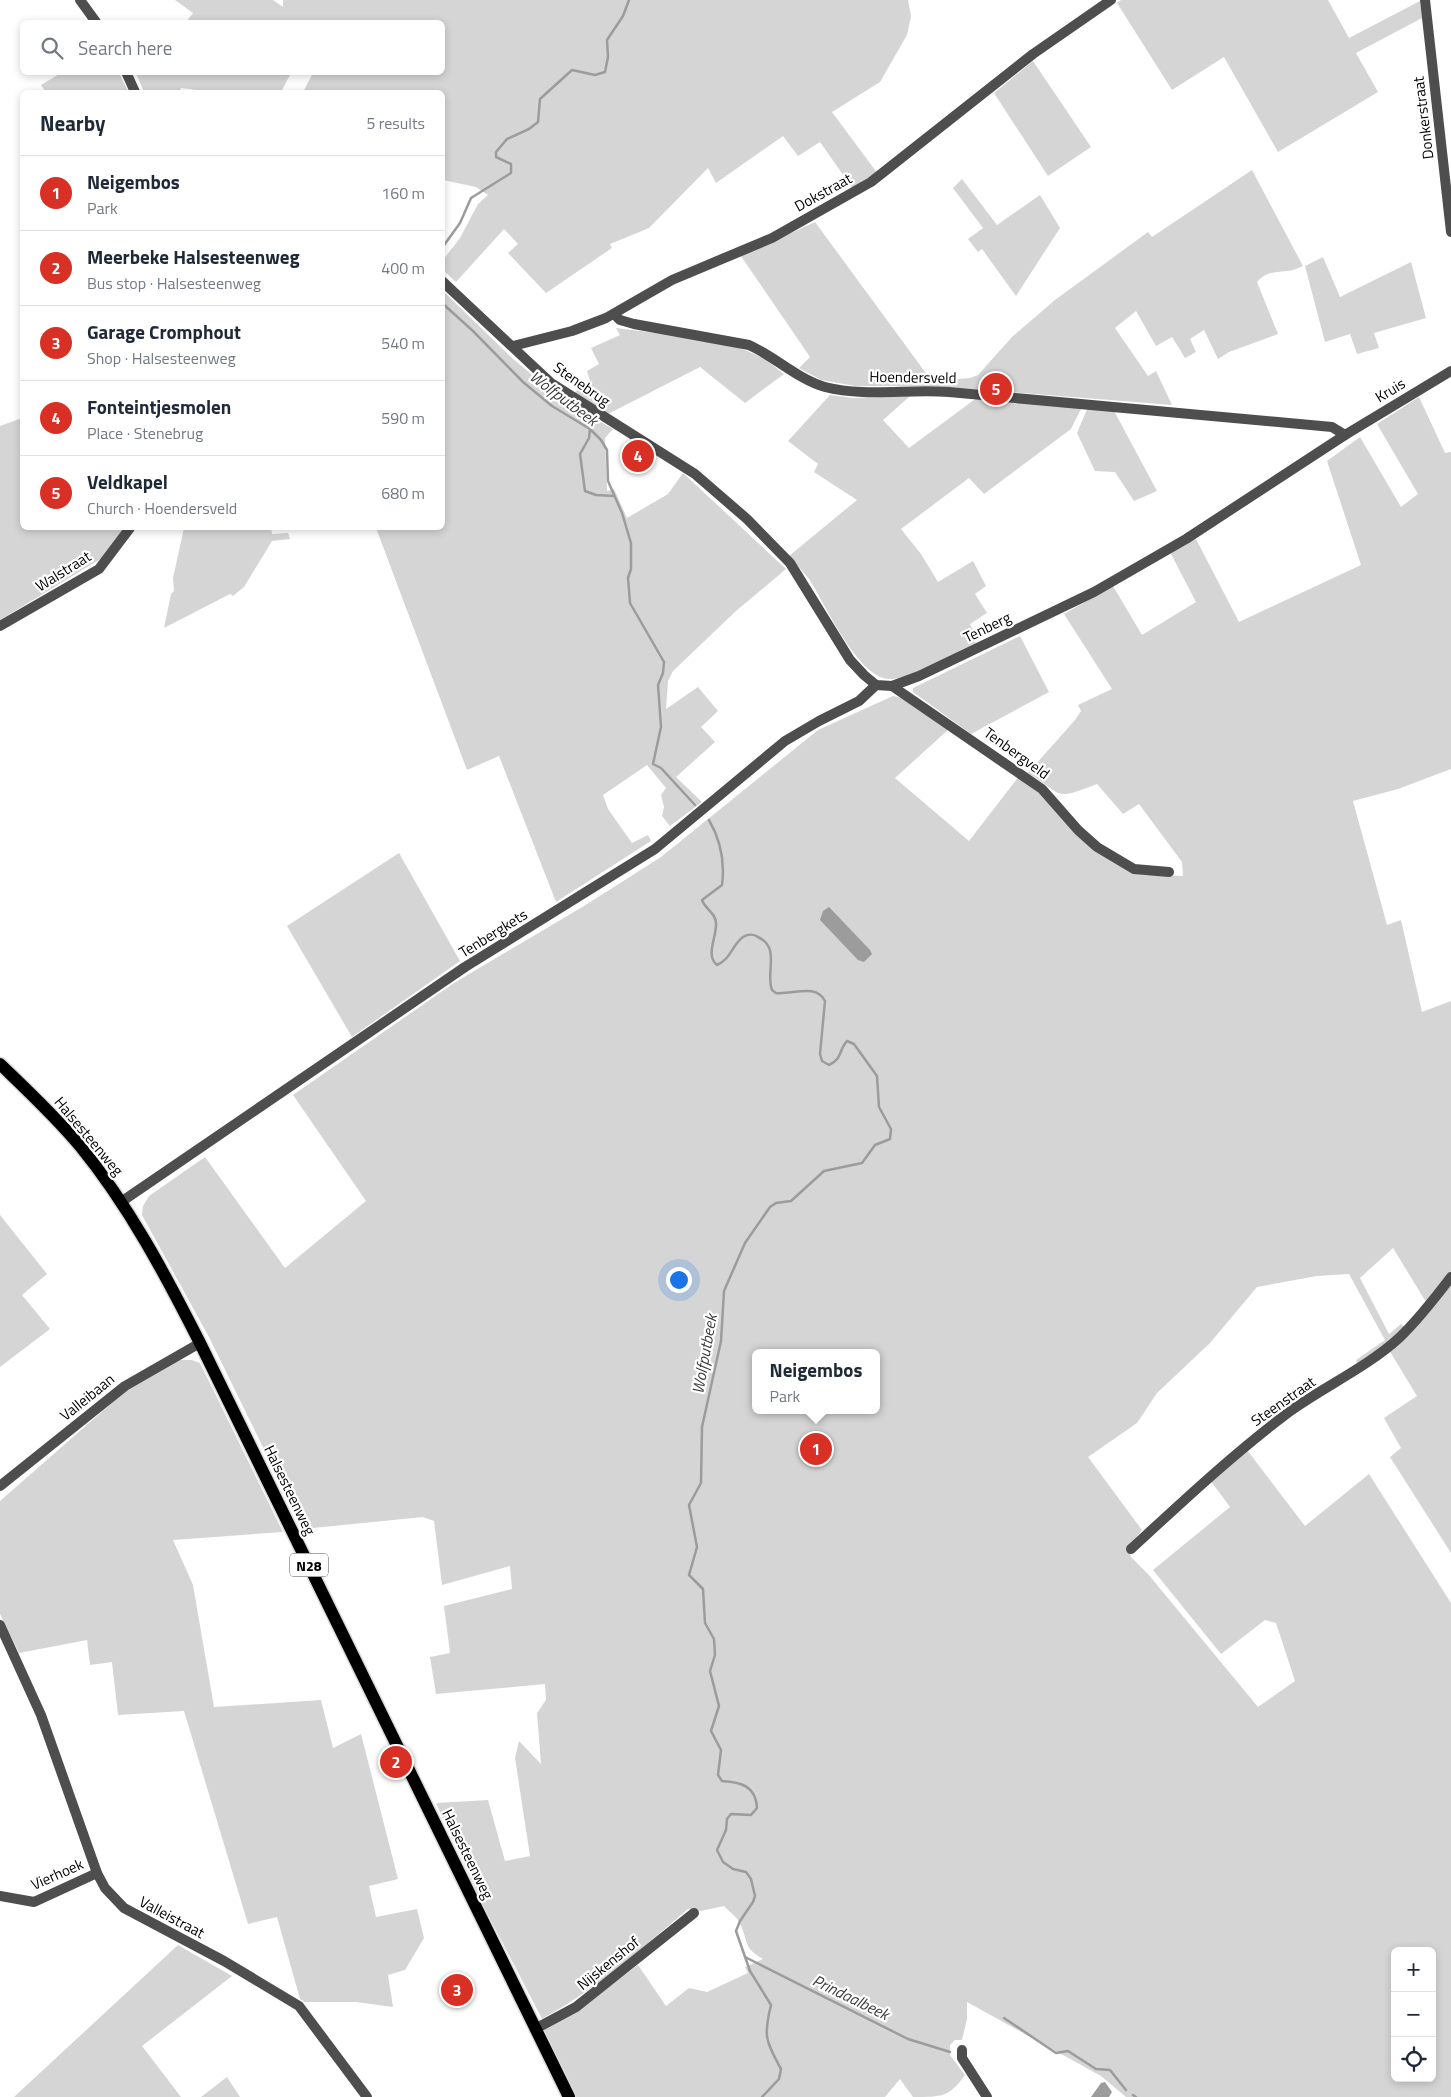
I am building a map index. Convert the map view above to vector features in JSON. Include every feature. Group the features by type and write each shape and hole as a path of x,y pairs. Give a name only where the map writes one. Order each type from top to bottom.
{"main road":[{"name":"Halsesteenweg","path":"0,1064 79,1146 121,1202 160,1265 569,2097"}],"street":[{"path":"80,0 95,20"},
{"name":"Dokstraat","path":"514,346 572,331 614,314 672,280 756,246 872,182 1033,54 1111,0"},
{"name":"Donkerstraat","path":"1425,0 1451,232"},
{"path":"127,75 134,90"},
{"name":"Stenebrug","path":"445,284 514,346 551,383 695,474 747,519 790,563 850,660 876,684"},
{"name":"Hoendersveld","path":"614,314 620,320 634,324 749,345 766,352 822,386 834,389 850,391 944,392 1332,426 1345,435"},
{"name":"Kruis","path":"1345,435 1451,371"},
{"name":"Tenberg","path":"876,684 892,686 919,676 1094,592 1186,539 1345,435"},
{"name":"Walstraat","path":"0,626 99,569 128,530"},
{"name":"Tenbergkets","path":"121,1202 465,968 655,849 785,741 859,702 876,684"},
{"name":"Tenbergveld","path":"892,686 1042,789 1078,830 1097,847 1134,869 1169,872"},
{"name":"Steenstraat","path":"1131,1549 1209,1478 1270,1428 1297,1407 1356,1370 1400,1337 1451,1277"},
{"name":"Valleibaan","path":"0,1486 124,1386 200,1343"},
{"name":"Valleistraat","path":"0,1625 41,1715 97,1873 105,1888 124,1908 224,1961 299,2006 367,2097"},
{"name":"Vierhoek","path":"0,1896 34,1902 97,1873"},
{"name":"Nijskenshof","path":"535,2029 576,2007 694,1913"},
{"path":"962,2050 962,2058 987,2097"}],"shaded area":[{"path":"175,0 273,0 283,7 283,0 908,0 911,16 907,35 880,82 832,112 878,174 853,189 820,142 798,156 783,136 716,183 708,168 649,228 610,244 612,248 546,293 508,253 518,244 504,229 456,282 445,272 445,257 460,238 478,204 488,195 476,187 445,180 445,90 304,90 312,75 445,75 445,20 188,20 193,13"},
{"path":"1121,0 1328,0 1349,38 1420,1 1422,18 1356,53 1378,92 1278,152 1224,57 1172,90 1117,3"},
{"path":"1033,61 1091,147 1048,176 994,93"},
{"path":"58,75 120,75 128,90 45,90 41,85"},
{"path":"137,75 290,75 282,90 198,90 181,88 180,90 143,90"},
{"path":"1252,170 1303,266 1267,274 1257,282 1278,334 1229,352 1218,359 1204,330 1190,339 1196,352 1185,358 1172,337 1156,346 1136,311 1115,328 1148,376 1156,371 1172,405 934,386 855,386 821,380 799,368 810,357 741,256 815,222 928,376 935,381 970,378 978,375 1012,337 1055,300 1148,232 1152,237"},
{"path":"962,179 997,225 1040,195 1060,228 1016,296 982,249 978,252 968,239 983,228 953,188"},
{"path":"1323,257 1340,297 1411,262 1426,318 1374,333 1379,348 1357,354 1350,334 1325,342 1305,266"},
{"path":"445,293 512,358 561,399 613,429 605,438 607,491 614,489 627,518 668,494 683,473 786,569 736,611 673,671 668,681 666,709 698,687 718,711 701,727 715,742 676,777 702,802 670,826 662,816 664,807 661,795 666,788 647,765 603,795 608,809 632,843 648,835 651,841 556,902 499,756 467,770 377,530 445,530"},
{"path":"616,328 712,341 748,351 768,361 784,374 745,403 700,367 608,414 574,393 590,381 587,371 599,364 591,348 620,335"},
{"path":"830,395 853,398 910,396 883,420 909,448 978,397 1082,407 1071,429 984,494 969,478 901,529 921,554 938,582 973,561 986,586 975,594 987,613 970,624 974,632 970,634 976,643 901,677 892,679 880,677 867,668 844,639 809,579 789,556 857,500 814,472 818,464 788,441"},
{"path":"1419,397 1445,453 1451,452 1451,769 1398,789 1353,801 1387,925 1401,920 1422,1012 1451,1001 1451,1271 1426,1302 1393,1248 1360,1278 1389,1334 1401,1324 1405,1327 1358,1365 1356,1360 1385,1340 1349,1274 1317,1276 1257,1287 1210,1343 1157,1393 1137,1423 1088,1457 1142,1530 1128,1547 1131,1557 1148,1574 1258,1707 1295,1681 1276,1623 1265,1620 1221,1654 1153,1570 1230,1507 1210,1480 1247,1450 1305,1526 1369,1474 1451,1603 1451,2097 1126,2097 1101,2076 967,2002 967,2019 962,2040 955,2040 950,2045 950,2055 965,2075 949,2092 938,2096 913,2097 900,2079 885,2097 576,2097 543,2030 577,2011 638,1965 666,2006 689,1988 707,1992 748,1973 745,1967 763,1959 756,1955 748,1946 738,1920 724,1906 701,1911 688,1909 600,1982 542,2019 484,1907 436,1803 488,1800 505,1861 530,1856 515,1758 519,1741 541,1764 537,1713 546,1700 545,1684 436,1694 430,1657 450,1653 444,1606 512,1589 510,1566 442,1585 434,1521 423,1517 303,1529 210,1339 142,1215 143,1206 149,1196 205,1157 285,1268 366,1201 293,1095 454,983 584,906 661,857 818,730 893,696 903,698 949,729 895,778 969,841 1020,775 1047,800 1094,851 1133,873 1183,876 1182,862 1139,804 1123,814 1097,784 1073,793 1060,794 1028,773 1075,720 1081,711 1078,705 1112,689 1064,614 1113,586 1142,635 1196,602 1170,552 1196,539 1239,622 1361,565 1327,461 1360,437 1401,507 1418,494 1377,424"},
{"path":"1088,407 1113,409 1157,491 1134,501 1115,472 1095,471 1077,433"},
{"path":"20,419 20,530 123,530 102,558 0,620 0,426"},
{"path":"184,530 271,530 272,534 288,533 290,539 272,541 244,587 233,596 230,594 164,628 171,594 174,591 173,578"},
{"path":"1020,636 1049,692 971,734 913,692 913,688"},
{"path":"399,853 460,961 352,1037 287,926"},
{"path":"829,907 870,950 872,954 864,962 858,960 820,920 823,911"},
{"path":"0,1215 47,1274 22,1295 50,1329 0,1367"},
{"path":"1451,1284 1451,1553 1390,1457 1401,1448 1384,1418 1417,1396 1389,1350"},
{"path":"178,1360 192,1360 200,1363 283,1532 173,1540 193,1585 214,1707 321,1700 333,1748 361,1734 398,1879 369,1886 376,1917 417,1909 424,1938 405,1970 388,1975 393,2007 356,2002 305,2002 300,1999 277,1917 248,1924 184,1711 118,1715 112,1662 90,1665 87,1640 19,1653 0,1614 0,1501 130,1387"},
{"path":"178,1945 232,1976 142,2046 181,2097 14,2097"},
{"path":"227,2077 240,2097 201,2097"},
{"path":"1105,2082 1112,2092 1109,2097 1091,2097 1101,2083"}],"waterway":[{"name":"Wolfputbeek","path":"445,244 460,223 471,198 511,173 511,164 496,157 496,152 507,139 529,129 538,122 540,99 572,70 595,75 605,72 608,57 607,40 623,16 629,0"},
{"name":"Wolfputbeek","path":"445,306 523,382 552,406 590,429 601,440 607,450 608,481 622,513 631,543 631,569 628,578 630,603 664,662 663,673 658,685 661,727 653,764 661,768 695,805"},
{"path":"590,429 589,438 580,454 585,491 596,495 614,496"},
{"name":"Wolfputbeek","path":"709,820 719,843 723,868 722,885 702,900 716,920 712,951 714,961 717,965 722,962 739,940 745,936 755,935 765,942 771,954 770,983 772,990 776,993 810,991 816,992 821,996 825,1001 820,1054 822,1061 829,1065 833,1063 847,1041 854,1044 877,1076 879,1107 891,1129 890,1139 875,1145 862,1163 824,1171 791,1201 776,1203 770,1207 745,1243 724,1291 721,1341 702,1427 701,1483 689,1505 697,1547 689,1575 703,1589 705,1623 714,1639 715,1655 710,1671 719,1706 711,1731 721,1750 718,1775 722,1781 741,1784 750,1790 754,1795 757,1808 751,1815 731,1814 727,1819 726,1830 717,1850 723,1862 733,1869 746,1872 751,1879 755,1896 736,1931 750,1971 771,2005 767,2025 767,2038 781,2069 779,2079 762,2097"},
{"name":"Prindaalbeek","path":"745,1957 908,2039 950,2052"},
{"name":"Prindaalbeek","path":"1004,2018 1056,2053 1068,2051 1096,2069 1110,2070 1126,2090"}],"place":[{"name":"Veldkapel","path":"996,389"},
{"name":"Fonteintjesmolen","path":"638,456"},
{"name":"Neigembos","path":"816,1449"},
{"name":"Meerbeke Halsesteenweg","path":"396,1762"},
{"name":"Garage Cromphout","path":"457,1990"}]}
